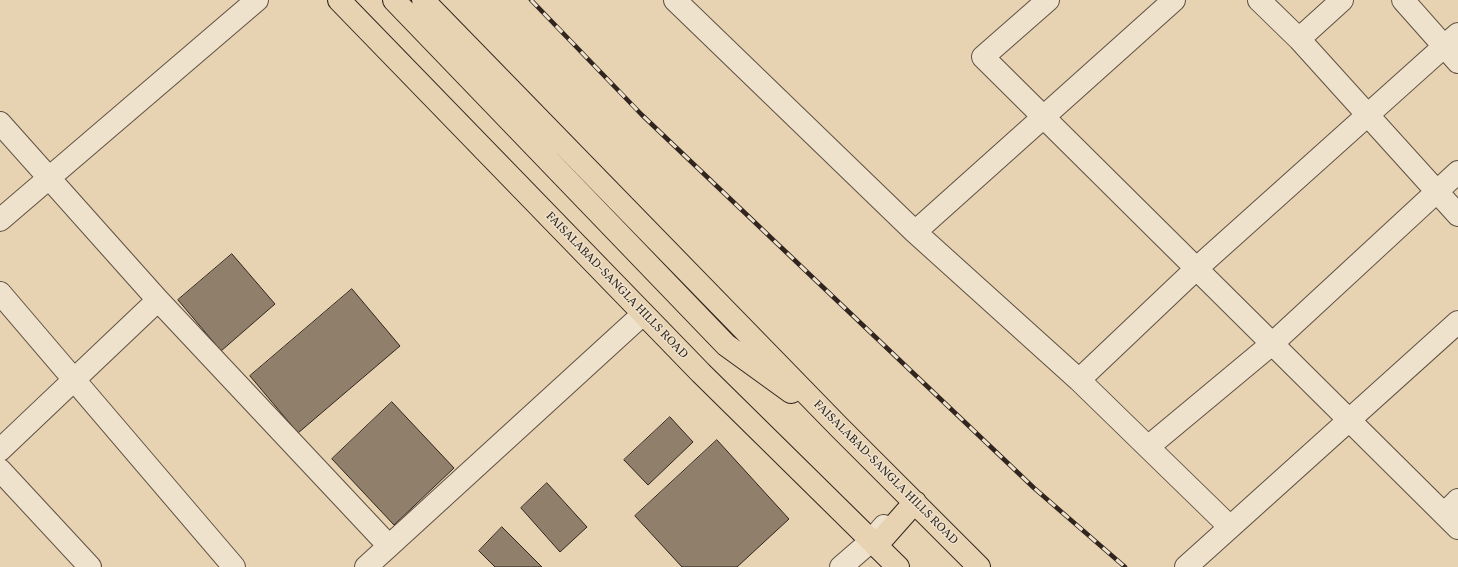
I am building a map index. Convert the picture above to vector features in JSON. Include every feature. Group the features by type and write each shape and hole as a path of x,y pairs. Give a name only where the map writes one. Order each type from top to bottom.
{"main road":[{"name":"FAISALABAD-SANGLA HILLS ROAD","path":"339,0 643,314 898,567"},
{"path":"394,0 726,345 839,427"},
{"name":"FAISALABAD-SANGLA HILLS ROAD","path":"423,0 839,427 979,567"},
{"path":"873,543 912,499"}],"street":[{"path":"0,220 257,0"},
{"path":"676,0 915,232 1079,380 1230,527"},
{"path":"1048,0 983,57 1350,419 1453,514"},
{"path":"915,232 1174,0"},
{"path":"1260,0 1299,39 1458,215"},
{"path":"1299,39 1342,0"},
{"path":"1079,380 1197,268 1367,115 1453,47 1403,0"},
{"path":"0,123 158,300 389,546"},
{"path":"1148,448 1273,343 1458,172"},
{"path":"0,293 234,567"},
{"path":"0,450 158,300"},
{"path":"366,567 643,314"},
{"path":"1186,567 1458,322"},
{"path":"0,470 90,567"},
{"path":"841,567 873,543"}],"building":[{"path":"232,254 275,304 221,351 178,300"},
{"path":"352,289 400,346 298,433 250,376"},
{"path":"392,402 454,468 394,525 332,459"},
{"path":"670,417 693,442 648,485 624,460"},
{"path":"717,440 789,519 737,567 682,567 635,516"},
{"path":"547,483 587,527 560,552 521,508"},
{"path":"502,527 542,567 495,567 479,551"}],"railway":[{"path":"531,0 642,115 1034,488 1125,567"}]}
